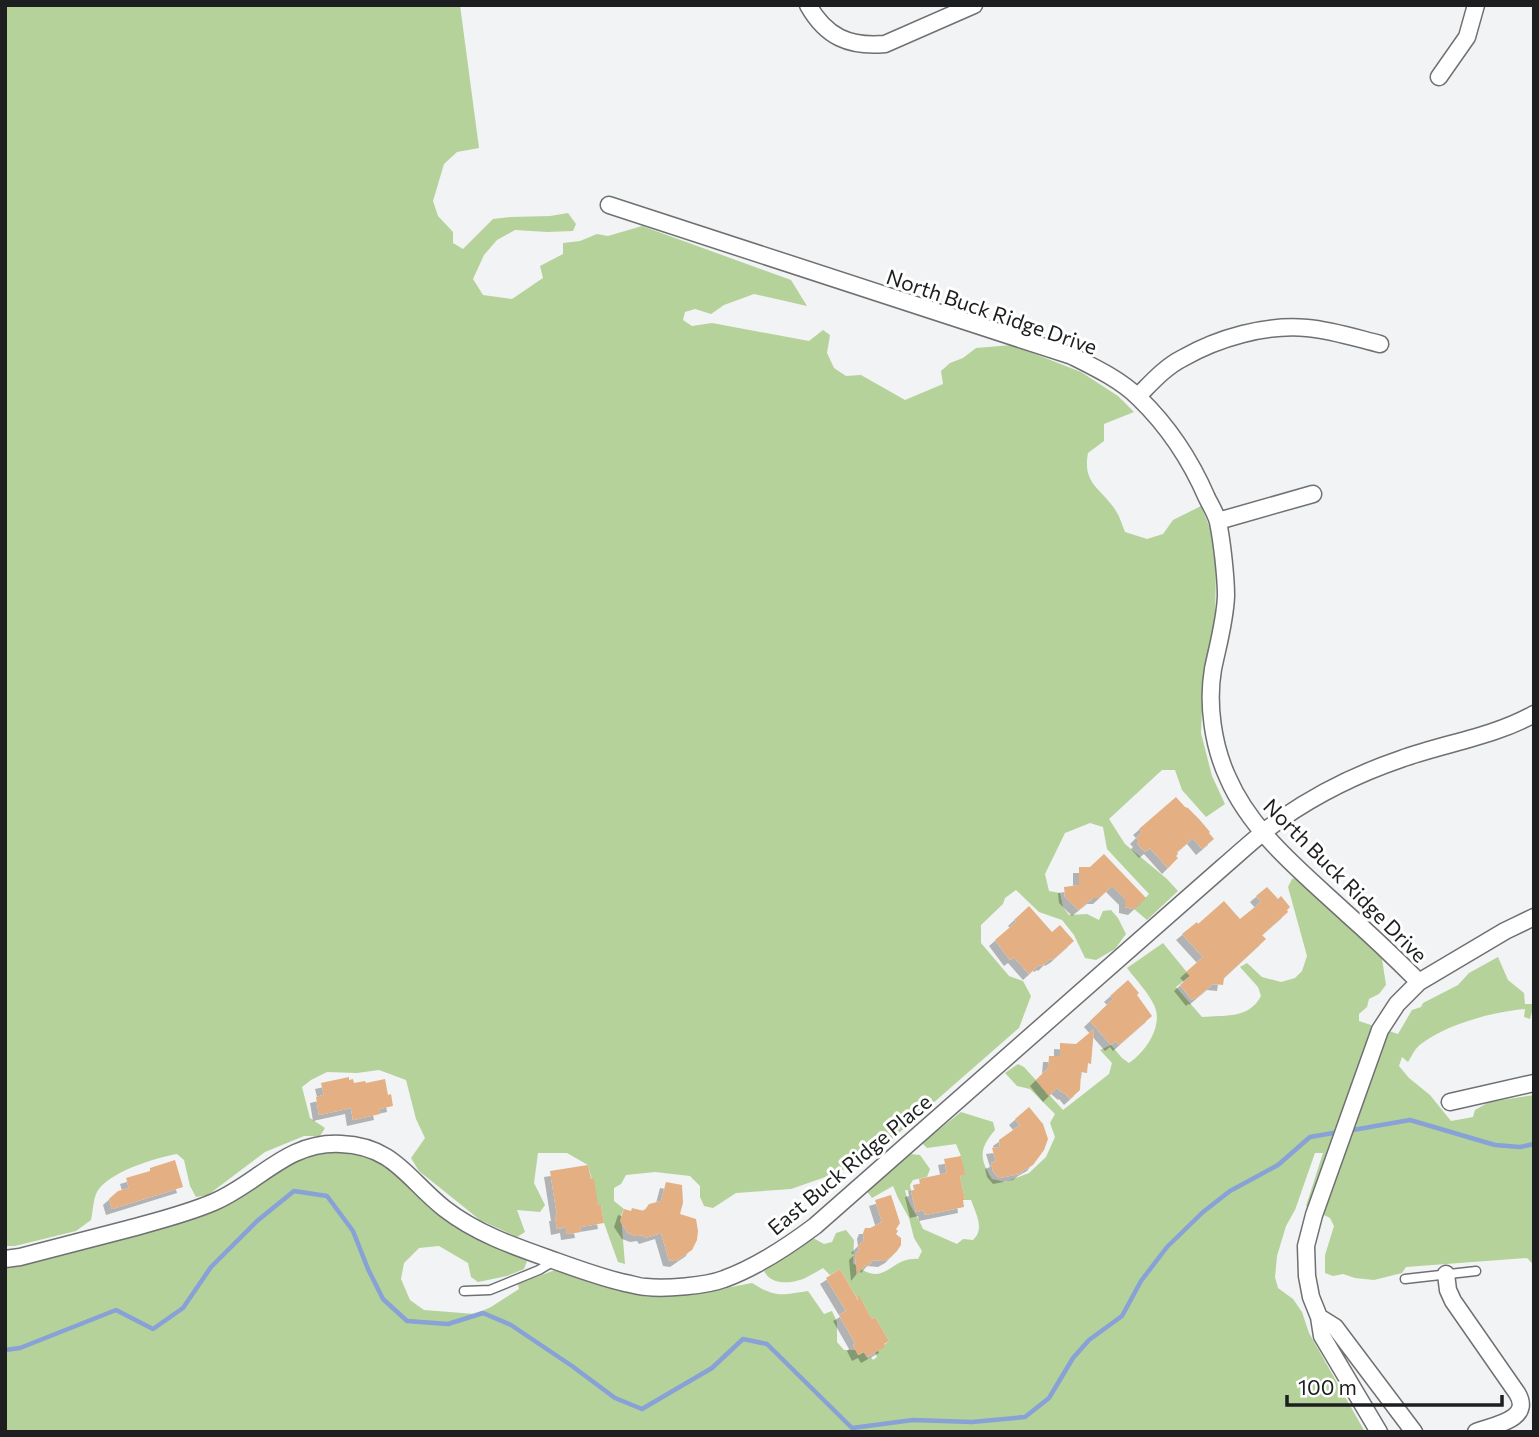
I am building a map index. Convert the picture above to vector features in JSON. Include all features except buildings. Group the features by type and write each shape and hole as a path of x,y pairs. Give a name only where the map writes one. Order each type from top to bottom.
{"street":[{"path":"808,5 816,20 838,38 854,44 871,45 885,44 974,5"},
{"path":"1439,78 1466,37 1476,5"},
{"name":"North Buck Ridge Drive","path":"609,205 1072,356 1102,371 1138,396 1187,457 1218,521 1226,596 1223,626 1213,672 1213,721 1218,753 1227,778 1240,803 1263,833 1419,982"},
{"path":"1138,396 1181,358 1239,336 1278,327 1307,328 1380,344"},
{"path":"1218,521 1313,494"},
{"name":"East Buck Ridge Place","path":"5,1259 180,1215 216,1202 289,1155 323,1144 342,1143 366,1147 398,1163 443,1208 465,1223 508,1244 597,1277 645,1287 688,1286 723,1280 789,1246 815,1226 1281,818 1355,776 1403,758 1520,722 1534,714"},
{"path":"1379,1432 1322,1336 1307,1276 1306,1246 1314,1215 1380,1030 1397,1004 1419,982 1534,917"},
{"path":"1450,1102 1534,1083"},
{"path":"1446,1274 1453,1301 1522,1403 1518,1414 1476,1432"},
{"path":"1319,1317 1335,1327 1414,1432"}],"lane":[{"path":"464,1291 490,1290 554,1261"},
{"path":"1405,1279 1476,1271"}],"green space":[{"path":"5,5 460,5 479,148 457,152 444,164 433,201 438,216 453,232 453,243 463,249 493,219 568,213 576,224 573,231 515,230 497,240 484,255 473,279 483,295 512,299 543,278 540,266 563,254 563,243 580,241 597,234 608,236 642,226 791,280 807,306 754,294 724,305 711,314 695,309 685,312 683,320 692,326 712,323 809,341 823,330 830,335 827,353 834,368 846,376 861,375 905,400 943,384 941,371 976,348 1012,345 1081,372 1118,396 1134,412 1104,424 1104,441 1088,453 1088,472 1094,485 1111,503 1125,532 1147,539 1163,534 1173,520 1201,506 1212,533 1216,565 1215,624 1203,687 1201,733 1212,776 1225,804 1206,817 1182,790 1175,770 1162,770 1109,819 1125,844 1178,891 1147,920 1134,909 1149,894 1107,849 1103,827 1090,823 1065,833 1045,874 1049,891 1060,893 1063,907 1069,915 1087,914 1099,920 1103,911 1111,910 1126,934 1115,949 1096,960 1085,958 1074,935 1062,920 1039,912 1016,890 1005,898 1003,904 981,925 981,943 1009,976 1023,981 1031,996 1019,1028 876,1153 837,1173 791,1189 736,1193 713,1208 704,1206 700,1197 700,1186 690,1176 655,1172 626,1175 621,1184 614,1188 614,1201 624,1209 621,1216 625,1264 618,1262 604,1223 601,1205 598,1205 588,1165 567,1153 538,1153 534,1183 545,1205 540,1212 517,1210 525,1232 517,1237 480,1220 419,1171 411,1158 425,1138 416,1119 406,1080 379,1070 357,1073 327,1072 311,1080 302,1087 310,1118 325,1128 320,1136 304,1136 265,1152 208,1195 196,1197 190,1186 184,1160 177,1154 168,1156 133,1167 111,1178 97,1192 91,1220 76,1231 5,1246"},
{"path":"1298,877 1382,959 1386,985 1379,994 1369,999 1367,1007 1359,1014 1359,1021 1398,1034 1412,1010 1458,985 1469,973 1498,957 1508,980 1524,993 1525,1004 1534,1004 1534,1013 1532,1012 1530,1019 1524,1017 1525,1009 1484,1016 1444,1031 1419,1046 1408,1062 1402,1057 1399,1066 1430,1095 1451,1121 1473,1117 1475,1110 1489,1102 1534,1095 1534,1265 1527,1258 1406,1267 1402,1273 1374,1280 1325,1273 1325,1255 1334,1226 1330,1218 1306,1206 1323,1153 1315,1153 1295,1210 1286,1226 1277,1256 1275,1277 1278,1288 1293,1299 1302,1312 1309,1333 1365,1432 5,1432 5,1269 188,1220 225,1205 276,1172 309,1156 338,1152 371,1158 391,1169 428,1207 454,1227 527,1261 524,1269 507,1276 478,1282 471,1277 468,1263 439,1246 419,1248 404,1263 401,1279 410,1300 424,1310 475,1314 519,1289 518,1284 555,1270 594,1284 647,1297 705,1292 752,1283 779,1294 808,1291 824,1314 832,1311 837,1322 837,1342 844,1350 856,1350 859,1355 864,1352 868,1359 871,1357 873,1360 877,1357 875,1352 889,1341 875,1317 872,1319 857,1298 840,1269 830,1275 823,1268 790,1282 772,1279 764,1271 813,1238 824,1244 832,1242 836,1233 846,1230 854,1240 853,1263 864,1271 880,1273 908,1259 918,1259 922,1251 893,1186 872,1198 866,1190 910,1154 920,1155 930,1169 927,1177 913,1180 911,1191 905,1190 923,1229 957,1244 963,1239 973,1240 977,1236 979,1226 971,1200 965,1200 960,1176 964,1175 961,1156 956,1144 927,1148 922,1143 961,1112 993,1122 995,1130 986,1143 983,1154 992,1179 1005,1182 1029,1173 1046,1157 1055,1137 1050,1123 1055,1114 1030,1089 1017,1086 1005,1073 1018,1064 1024,1067 1063,1110 1109,1074 1112,1063 1100,1050 1111,1045 1129,1063 1147,1045 1157,1021 1149,995 1127,968 1163,943 1190,976 1176,987 1202,1017 1228,1016 1250,1009 1261,996 1258,987 1240,967 1247,963 1262,977 1281,982 1295,978 1302,971 1307,956 1288,887 1292,879"}],"waterway":[{"path":"1347,1131 1410,1120 1495,1145 1520,1147 1534,1144"},
{"path":"5,1350 20,1348 116,1310 153,1329 183,1308 211,1267 257,1221 294,1191 327,1196 353,1231 383,1299 407,1321 448,1324 483,1313 511,1325 615,1398 642,1409 712,1368 743,1339 767,1344 852,1428 913,1420 972,1422 1025,1417 1049,1398 1073,1358 1089,1340 1122,1316 1141,1281 1167,1247 1203,1212 1230,1191 1278,1165 1310,1137 1339,1132"}]}
